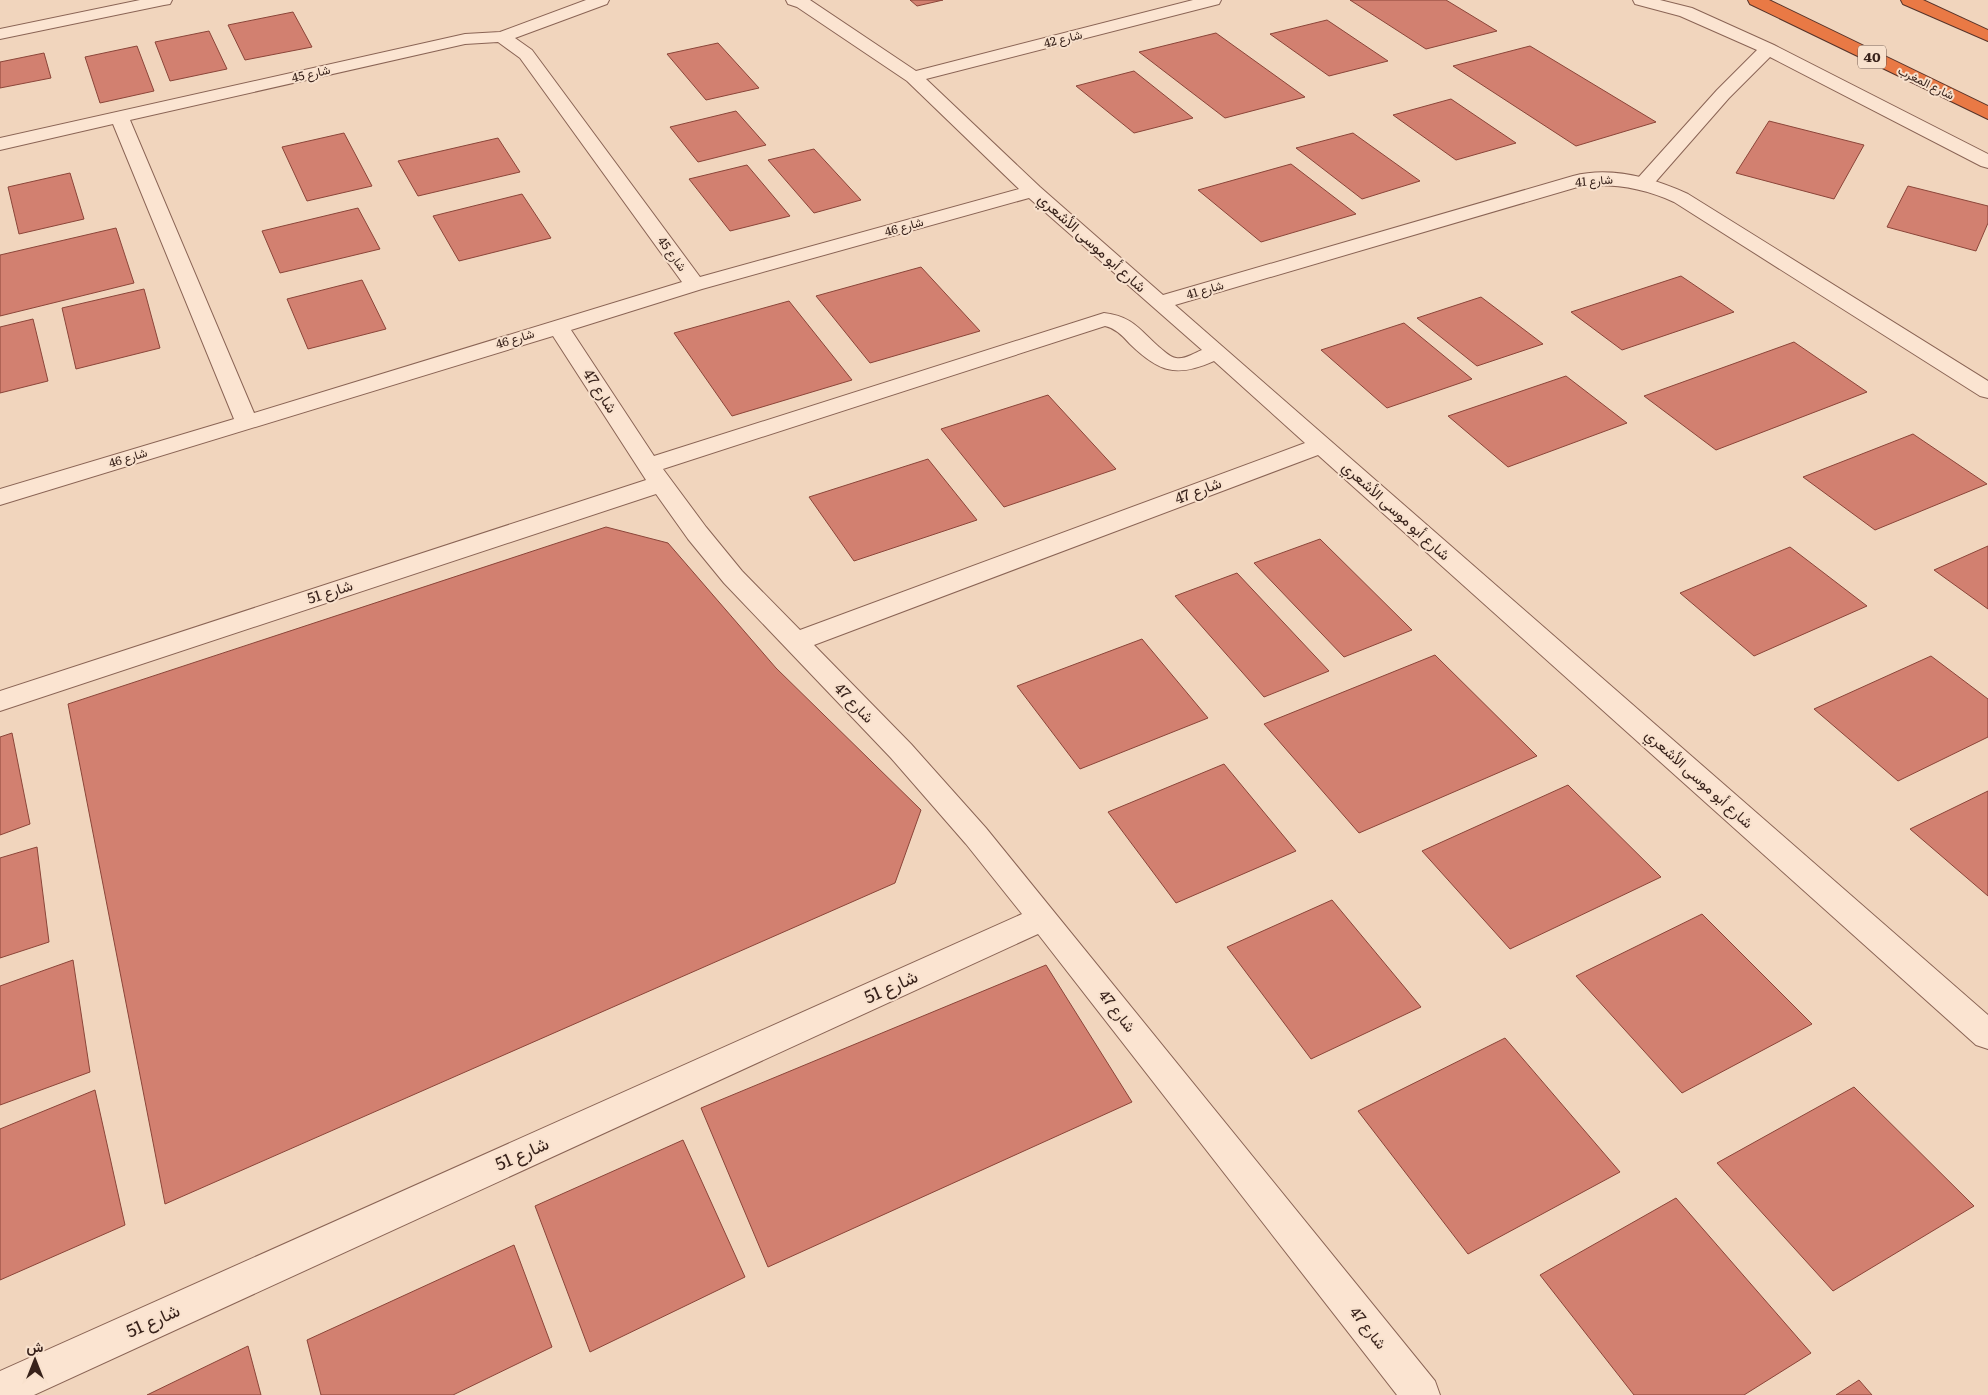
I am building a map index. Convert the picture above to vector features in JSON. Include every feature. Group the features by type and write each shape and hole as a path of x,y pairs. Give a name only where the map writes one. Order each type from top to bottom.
{"highway":[{"name":"شارع المغرب","path":"1756,0 1988,113"},
{"path":"1909,0 1988,36"},
{"path":"1925,0 1988,36"}],"street":[{"path":"0,34 164,0"},
{"name":"شارع 45","path":"0,144 465,39 502,36 601,0"},
{"name":"شارع أبو موسى الأشعري","path":"794,0 803,3 913,77 1033,191 1322,444 1988,1035"},
{"name":"شارع 42","path":"913,77 1212,0"},
{"path":"1641,0 1686,12 1768,49 1988,162"},
{"name":"شارع 45","path":"502,36 526,54 694,285"},
{"path":"1644,183 1723,94 1768,49"},
{"path":"120,118 247,423"},
{"name":"شارع 41","path":"1159,303 1580,180 1601,178 1625,179 1661,188 1681,198 1988,391"},
{"name":"شارع 46","path":"0,497 694,285 1033,191"},
{"name":"شارع 51","path":"0,701 1104,319 1118,323 1169,364 1181,365 1217,352"},
{"name":"شارع 47","path":"558,326 654,475 733,577 901,751 976,836 1421,1395"},
{"name":"شارع 47","path":"794,642 1322,444"},
{"name":"شارع 51","path":"0,1391 1043,918"}],"building":[{"path":"910,0 943,0 917,6"},
{"path":"1350,0 1446,0 1497,31 1426,49"},
{"path":"293,12 312,47 245,60 228,25"},
{"path":"1327,20 1388,61 1329,76 1270,34"},
{"path":"209,31 227,69 170,81 155,42"},
{"path":"1216,33 1305,97 1225,118 1139,52"},
{"path":"718,43 759,88 706,100 667,54"},
{"path":"137,46 154,91 100,103 85,57"},
{"path":"1530,46 1656,122 1576,146 1453,66"},
{"path":"44,53 51,78 0,88 0,62"},
{"path":"1134,71 1193,118 1134,133 1076,86"},
{"path":"1451,99 1516,143 1456,160 1393,115"},
{"path":"736,111 766,145 698,162 670,127"},
{"path":"1769,121 1864,145 1834,199 1736,173"},
{"path":"344,133 372,186 307,201 282,147"},
{"path":"1353,133 1420,181 1362,199 1296,148"},
{"path":"498,138 520,172 418,196 398,161"},
{"path":"814,149 861,200 814,213 768,160"},
{"path":"1291,164 1356,214 1261,242 1198,190"},
{"path":"747,165 790,216 730,231 689,179"},
{"path":"70,173 84,219 19,234 8,187"},
{"path":"1908,186 1988,206 1988,223 1976,251 1887,227"},
{"path":"522,194 551,238 459,261 433,216"},
{"path":"358,208 380,249 280,273 262,231"},
{"path":"116,228 134,283 0,316 0,255"},
{"path":"921,267 980,331 870,363 816,296"},
{"path":"1681,276 1734,312 1622,350 1571,312"},
{"path":"362,280 386,329 308,349 287,299"},
{"path":"144,289 160,348 76,369 62,308"},
{"path":"1481,297 1543,344 1477,366 1417,318"},
{"path":"789,301 852,380 732,416 674,333"},
{"path":"33,319 48,381 0,393 0,327"},
{"path":"1404,323 1472,379 1387,408 1321,350"},
{"path":"1794,342 1867,392 1716,450 1644,396"},
{"path":"1566,376 1627,423 1508,467 1448,416"},
{"path":"1048,395 1116,469 1004,507 941,429"},
{"path":"1913,434 1987,484 1875,530 1803,477"},
{"path":"928,459 977,520 854,561 809,497"},
{"path":"606,527 668,543 776,668 921,810 895,883 165,1204 68,704"},
{"path":"1320,539 1412,630 1344,657 1254,563"},
{"path":"1988,546 1988,609 1934,570"},
{"path":"1790,547 1867,606 1754,656 1680,593"},
{"path":"1237,573 1329,671 1264,697 1175,596"},
{"path":"1142,639 1208,718 1080,769 1017,686"},
{"path":"1435,655 1537,756 1359,833 1264,724"},
{"path":"1931,656 1988,699 1988,737 1898,781 1814,709"},
{"path":"12,733 30,824 0,835 0,737"},
{"path":"1224,764 1296,851 1176,903 1108,812"},
{"path":"1568,785 1661,877 1510,949 1422,851"},
{"path":"1988,791 1988,896 1910,829"},
{"path":"37,847 49,942 0,958 0,858"},
{"path":"1332,900 1421,1007 1311,1059 1227,947"},
{"path":"1702,914 1812,1024 1682,1093 1576,976"},
{"path":"73,960 90,1072 0,1105 0,986"},
{"path":"1046,965 1132,1102 768,1267 701,1108"},
{"path":"1505,1038 1620,1172 1468,1254 1358,1111"},
{"path":"1854,1087 1974,1206 1833,1291 1717,1163"},
{"path":"95,1090 125,1225 0,1280 0,1129"},
{"path":"683,1140 745,1277 590,1352 535,1206"},
{"path":"1676,1198 1811,1353 1744,1395 1634,1395 1540,1275"},
{"path":"514,1245 552,1347 453,1395 321,1395 307,1340"},
{"path":"248,1346 261,1395 147,1395"},
{"path":"1859,1380 1872,1395 1836,1395"}]}
